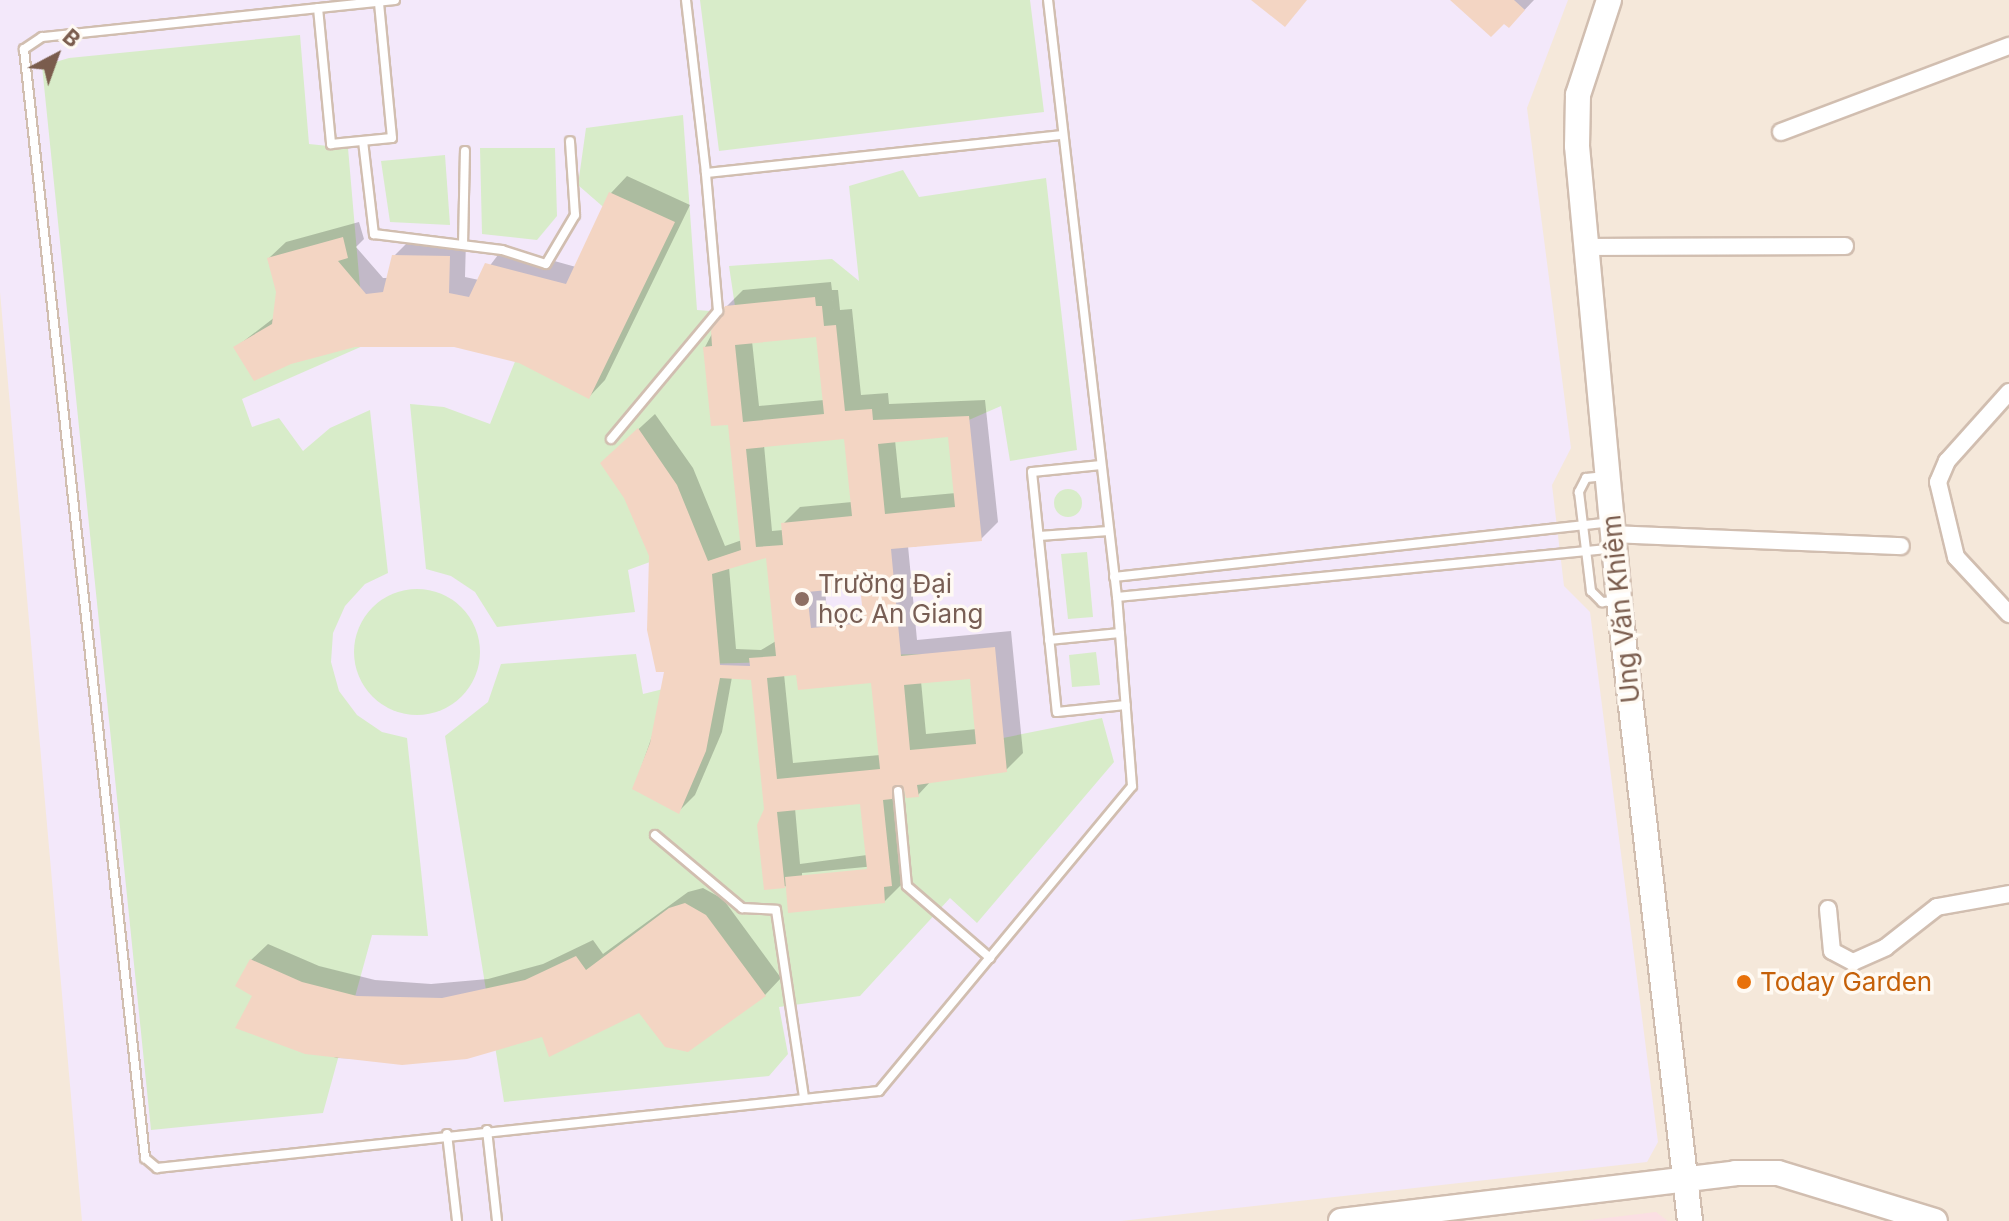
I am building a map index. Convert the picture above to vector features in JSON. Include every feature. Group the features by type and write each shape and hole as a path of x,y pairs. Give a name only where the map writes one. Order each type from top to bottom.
{"street":[{"name":"Ung Văn Khiêm","path":"1609,0 1578,95 1587,247 1619,601 1690,1221"},
{"path":"1781,132 2009,46"},
{"path":"1587,247 1845,246"},
{"path":"2009,392 1947,461 1938,482 1956,557 2009,614"},
{"path":"1613,535 1901,546"},
{"path":"1828,909 1832,951 1853,962 1886,947 1937,907 2009,894"},
{"path":"1341,1221 1684,1177 1778,1173 1935,1221"}],"lane":[{"path":"395,0 42,37 24,49 145,1158 157,1168 447,1134 879,1091 1132,786 1117,597 1061,135 1048,0"},
{"path":"611,439 718,311 686,0"},
{"path":"318,8 331,144 363,141 392,138 379,2"},
{"path":"706,173 1061,135"},
{"path":"363,141 374,234 463,245 546,264 575,215 570,141"},
{"path":"463,245 465,151"},
{"path":"1101,465 1032,472 1049,640 1057,712 1126,705"},
{"path":"1607,476 1586,478 1579,492 1591,591 1602,602 1619,601"},
{"path":"1114,577 1583,525 1613,535"},
{"path":"1039,536 1109,531"},
{"path":"1117,597 1586,552 1613,535"},
{"path":"1049,640 1120,633"},
{"path":"898,791 907,886 990,958"},
{"path":"655,835 742,908 776,910 804,1098"},
{"path":"487,1130 497,1221"},
{"path":"447,1134 457,1221"}],"shaded area":[{"name":"Trường Đại học An Giang","path":"0,0 2009,0 2009,1221 0,1221"},
{"name":"Trường Đại học An Giang","path":"0,0 1568,0 1527,108 1571,448 1552,485 1564,586 1590,612 1658,1142 1647,1162 1121,1221 82,1221 0,292"},
{"path":"1656,1212 1668,1221 1581,1221"}],"green space":[{"path":"700,0 1030,0 1044,112 719,151"},
{"path":"300,35 309,144 348,148 365,345 242,399 252,427 279,418 303,451 330,428 370,410 388,573 365,584 345,606 333,633 331,662 339,691 357,715 382,732 407,738 428,936 372,935 323,1113 151,1130 42,66 69,58"},
{"path":"683,115 697,310 736,313 729,266 832,259 859,281 849,186 903,170 919,197 1046,178 1077,450 1010,461 1001,406 962,423 976,518 795,570 799,655 978,654 988,741 1102,718 1114,762 977,923 950,898 860,996 779,1007 788,1054 769,1076 504,1102 445,736 488,702 501,664 636,654 643,694 772,662 705,664 683,550 628,570 635,612 497,627 475,592 451,576 426,569 410,404 444,407 490,424 522,344 569,344 609,212 578,185 586,128"},
{"path":"480,148 555,148 557,216 537,240 482,234"},
{"path":"445,155 450,225 390,222 381,161"},
{"path":"1068,489 1078,493 1082,503 1078,513 1068,517 1058,513 1054,503 1058,493"},
{"path":"1087,552 1093,617 1068,619 1061,554"},
{"path":"417,589 441,594 461,608 475,628 480,652 475,676 461,696 441,710 417,715 393,710 373,696 359,676 354,652 359,628 373,608 393,594"},
{"path":"1096,652 1100,685 1072,687 1069,655"}],"building":[{"path":"1251,0 1307,0 1285,27"},
{"path":"1450,0 1514,0 1525,10 1509,28 1504,24 1491,37"},
{"path":"609,192 675,222 589,399 519,363 454,347 355,347 291,364 254,381 233,347 272,324 276,292 267,258 343,237 348,258 338,261 366,294 383,292 392,255 450,256 449,293 469,297 485,263 566,284"},
{"path":"815,297 816,306 822,306 824,326 836,325 845,411 872,409 873,420 969,416 982,541 891,549 901,656 995,647 1007,772 917,785 919,797 906,798 903,786 895,785 892,799 883,800 892,886 884,887 885,903 788,913 785,877 867,869 860,804 777,812 785,888 764,890 757,825 764,809 751,680 720,678 706,751 679,814 632,789 650,743 664,672 656,672 647,630 649,556 624,498 600,463 638,428 677,485 708,561 741,550 728,425 711,426 703,347 712,346 711,331 725,306","holes":["816,337 824,414 743,422 735,345","948,437 955,507 885,514 878,444","844,439 852,516 781,523 783,545 756,547 746,449","766,558 776,656 749,658 750,666 720,665 712,574","860,587 864,623 811,628 807,592","796,675 798,690 871,683 880,769 777,779 767,678","970,679 976,744 910,750 904,685"]},
{"path":"685,903 706,915 766,996 688,1052 665,1047 639,1013 549,1057 542,1037 467,1059 402,1065 305,1054 235,1028 252,996 235,986 250,959 302,982 357,996 442,998 525,980 576,956 586,970 669,908"}],"place":[{"name":"Trường Đại học An Giang","path":"802,599"},
{"name":"Today Garden","path":"1744,982"}]}
